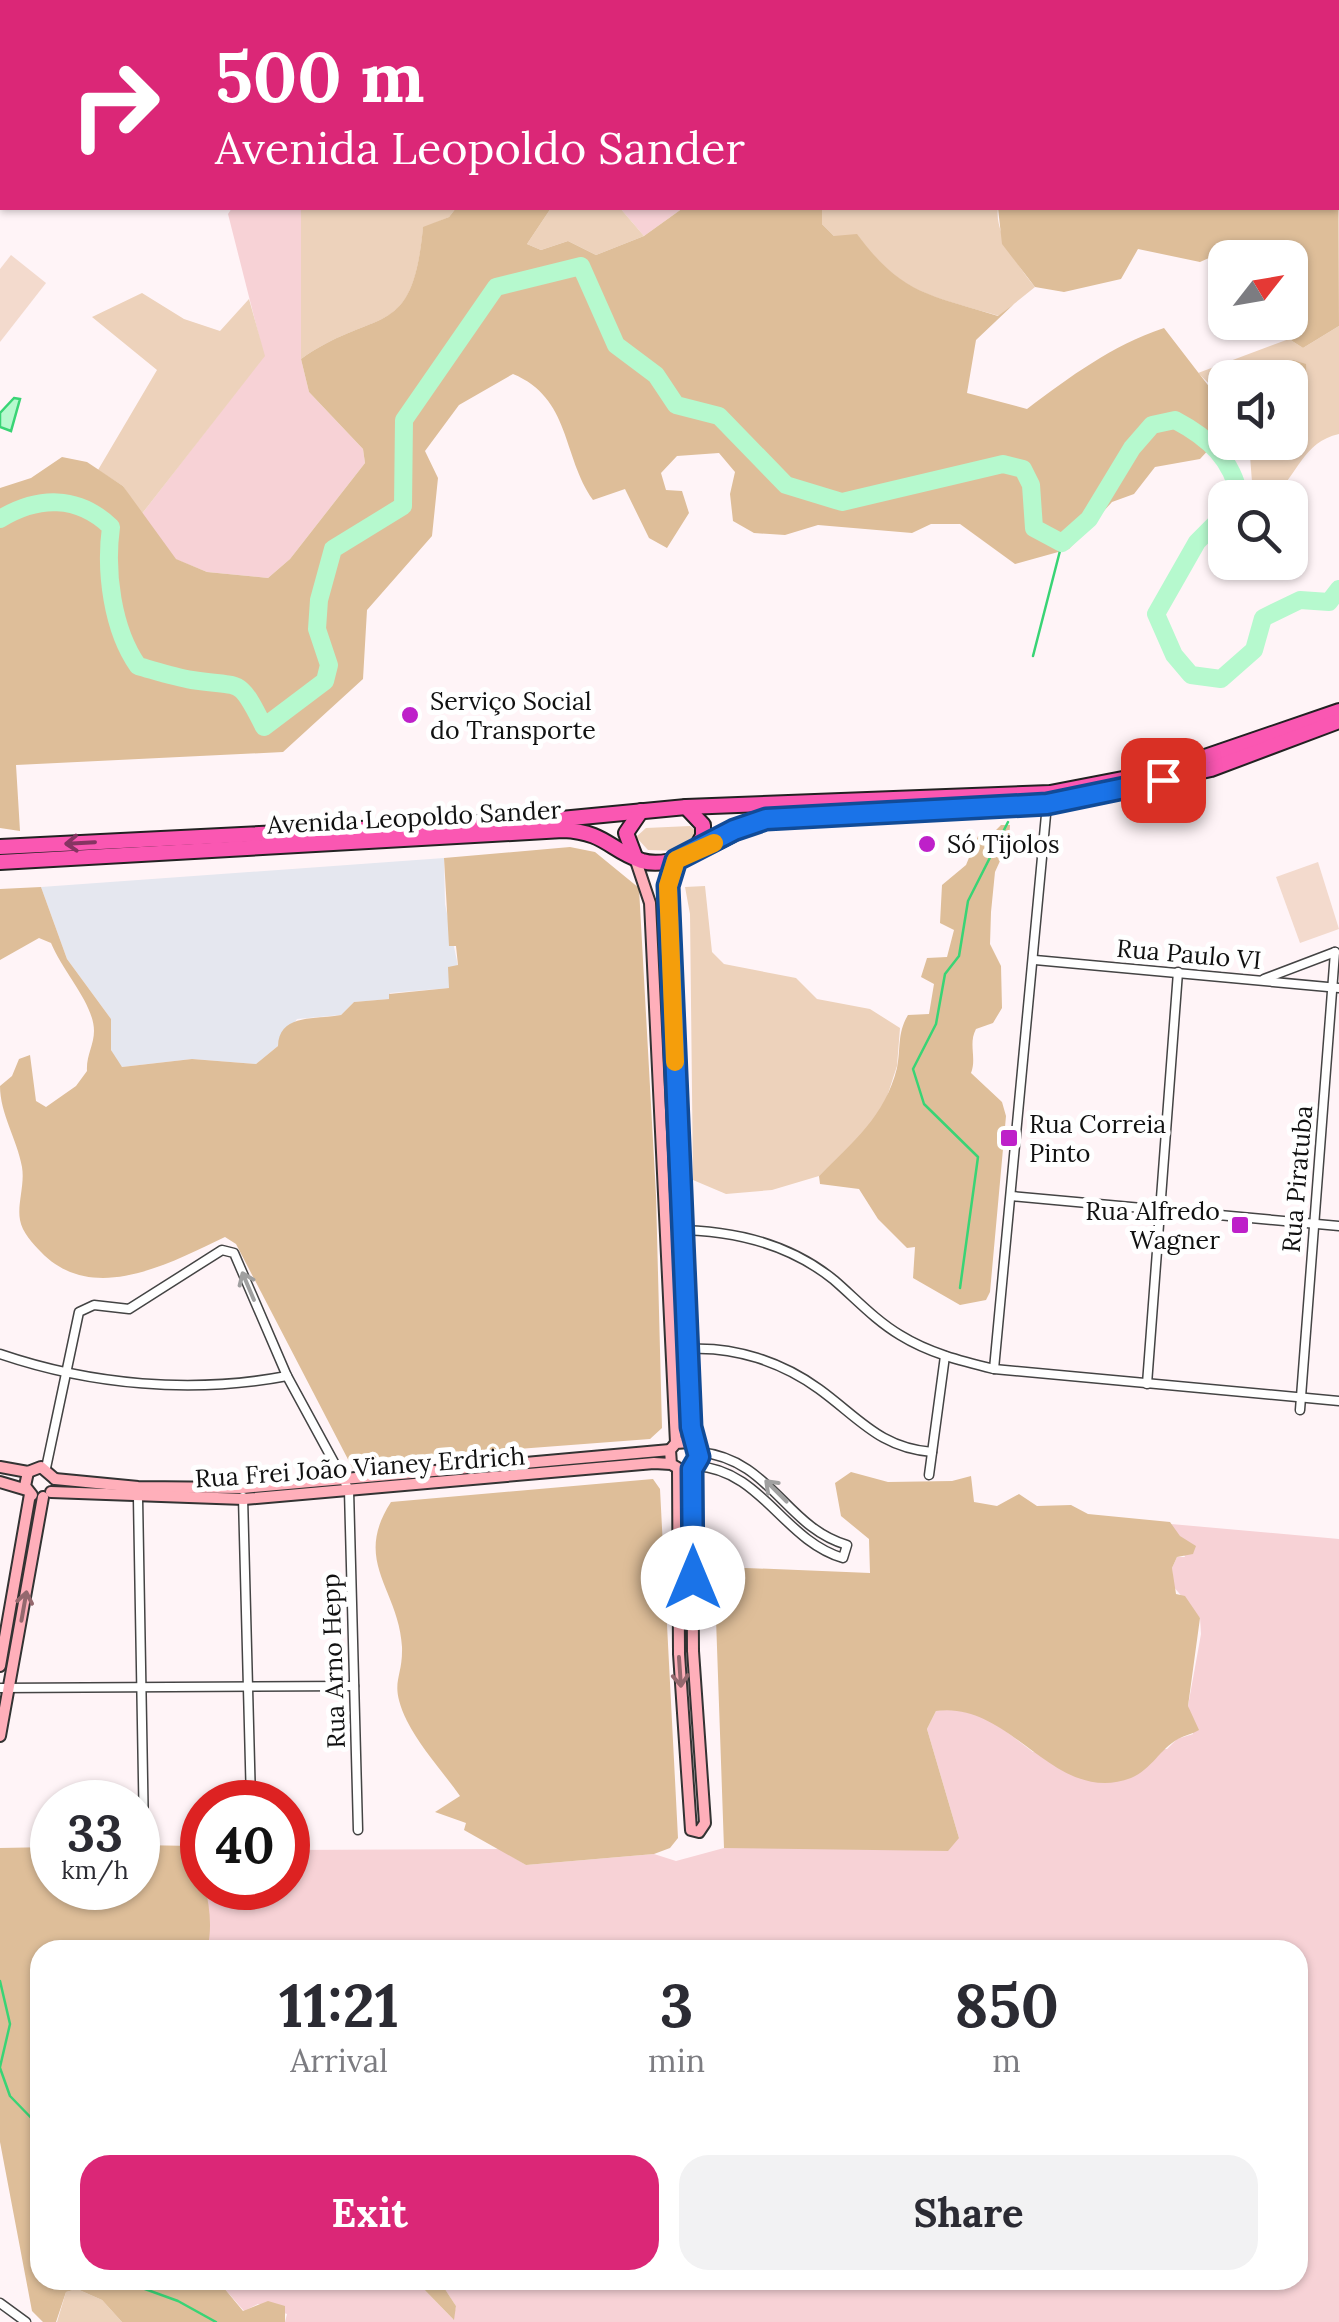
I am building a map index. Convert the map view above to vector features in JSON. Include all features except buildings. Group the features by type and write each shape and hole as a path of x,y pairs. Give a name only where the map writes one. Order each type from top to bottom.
{"highway":[{"name":"Avenida Leopoldo Sander","path":"0,847 686,807 1050,793 1164,771 1339,710"},
{"path":"683,858 734,830 766,819 1047,804 1211,768 1339,720"},
{"path":"683,858 704,830 686,807"},
{"path":"634,858 626,834 640,811"},
{"name":"Avenida Leopoldo Sander","path":"0,862 563,830 592,833 634,858 658,864 683,858"}],"street":[{"path":"994,1369 1047,804"},
{"path":"634,858 650,903 666,1230 679,1654 690,1830 698,1832 705,1823 694,1651 696,1448 682,1230 668,886 683,858"},
{"path":"1260,980 1337,951"},
{"name":"Rua Piratuba","path":"1300,1410 1312,1223 1337,988 1337,951"},
{"name":"Rua Paulo VI","path":"1035,960 1337,988"},
{"path":"1147,1384 1178,972"},
{"path":"1011,1196 1339,1226"},
{"path":"666,1230 749,1237 792,1253 830,1278 890,1329 945,1356 994,1369 1339,1402"},
{"path":"46,1468 69,1372 74,1322 85,1306 129,1309 227,1249 234,1253 287,1376 346,1484"},
{"path":"688,1349 736,1353 779,1366 818,1388 877,1437 900,1448 932,1452"},
{"path":"0,1354 69,1372 176,1385 287,1376"},
{"path":"929,1475 945,1356"},
{"name":"Rua Frei João Vianey Erdrich","path":"28,1492 138,1498 243,1494 673,1446 696,1448"},
{"path":"694,1467 717,1467 745,1482 809,1542 843,1558 847,1544 817,1531 742,1464 696,1448"},
{"path":"0,1467 28,1472 46,1468"},
{"name":"Rua Frei João Vianey Erdrich","path":"346,1484 694,1467"},
{"path":"0,1736 5,1690 54,1478 46,1468"},
{"path":"0,1666 5,1607 28,1492 28,1472"},
{"name":"Rua Frei João Vianey Erdrich","path":"54,1478 243,1494"},
{"path":"0,1482 28,1492"},
{"name":"Rua Arno Hepp","path":"346,1484 358,1830"},
{"path":"243,1494 250,1780"},
{"path":"138,1498 143,1780"},
{"path":"5,1690 354,1686"},
{"path":"0,2302 26,2322"}],"shaded area":[{"path":"231,210 301,210 301,359 309,392 363,449 365,463 290,559 268,578 207,572 175,559 141,515 264,356 228,214"},
{"path":"301,210 454,210 449,217 423,228 418,264 400,306 301,359"},
{"path":"454,210 550,210 527,244 541,250 568,241 596,255 644,236 680,210 822,210 822,224 834,236 857,234 889,270 919,290 998,316 1014,304 976,340 967,393 1027,409 1109,353 1164,328 1208,385 1208,450 1200,459 1155,467 1134,494 1112,502 1069,549 1015,564 960,524 931,524 912,533 818,525 785,535 754,533 733,521 730,494 735,472 719,453 677,456 661,473 666,490 682,491 689,513 667,548 649,538 625,489 593,500 556,413 532,384 513,374 459,405 425,451 438,478 432,536 367,610 363,679 283,752 16,765 20,831 0,828 0,488 31,478 62,457 87,462 123,486 176,559 207,572 268,578 290,559 365,463 363,449 309,392 301,359 400,306 418,264 423,227 449,217"},
{"path":"550,210 622,210 644,236 596,255 568,241 541,250 527,244"},
{"path":"622,210 680,210 644,236"},
{"path":"822,210 998,210 1004,239 1035,287 999,316 919,290 888,270 857,235 835,237 822,224"},
{"path":"998,210 1338,210 1339,326 1303,348 1291,340 1308,340 1308,240 1208,240 1208,258 1200,262 1138,249 1121,279 1064,292 1035,287 1002,244"},
{"path":"11,255 46,283 0,342 0,269"},
{"path":"142,293 184,319 220,331 249,299 265,356 141,515 123,486 98,470 157,370 92,317"},
{"path":"1339,326 1339,434 1308,452 1308,360 1233,360 1286,340 1303,348"},
{"path":"1208,369 1208,383 1198,373"},
{"path":"14,398 20,399 11,431 0,427 0,413"},
{"path":"1250,460 1302,460 1287,480 1252,480"},
{"path":"1001,825 1010,825 1009,841 995,872 990,944 1001,966 1002,1008 993,1023 976,1029 971,1073 1002,1102 1006,1116 990,1292 986,1300 960,1305 913,1278 915,1247 907,1248 878,1219 859,1189 820,1184 819,1176 866,1127 885,1100 897,1068 908,1015 929,1014 934,984 921,977 927,958 947,957 954,930 940,923 942,885 966,865 978,836 990,836"},
{"path":"690,826 696,831 692,843 678,851 648,850 636,837 646,828"},
{"path":"570,847 595,852 639,888 656,1195 662,1428 650,1439 454,1454 353,1469 236,1244 225,1237 156,1267 108,1278 84,1276 62,1268 28,1238 19,1214 22,1167 0,1086 12,1076 19,1059 30,1055 36,1101 46,1107 76,1086 87,1071 94,1031 84,999 51,943 39,938 0,960 0,889 41,887 67,959 111,1019 111,1050 122,1067 192,1059 256,1064 278,1046 280,1035 292,1023 341,1015 354,1002 389,999 389,994 449,988 448,967 458,965 456,946 449,946 444,858"},
{"path":"444,858 445,904 458,966 450,988 390,993 390,999 354,1002 341,1015 297,1019 278,1046 256,1064 192,1059 122,1067 117,1063 111,1050 111,1019 67,959 41,887"},
{"path":"1318,862 1339,929 1300,943 1276,877"},
{"path":"705,886 712,952 724,964 796,978 817,999 870,1009 900,1028 897,1066 884,1106 874,1123 819,1176 772,1190 726,1194 693,1180 690,914 685,887"},
{"path":"851,1472 888,1482 952,1481 971,1476 974,1502 997,1506 1019,1494 1037,1506 1071,1505 1088,1514 1170,1522 1180,1536 1196,1546 1193,1554 1177,1557 1172,1568 1176,1594 1185,1596 1200,1618 1188,1706 1199,1730 1172,1743 1131,1778 1104,1783 1079,1778 1056,1767 988,1721 963,1712 936,1711 927,1729 959,1838 948,1851 724,1848 715,1590 722,1567 870,1573 869,1539 841,1516 835,1483"},
{"path":"653,1479 660,1489 678,1838 670,1848 654,1854 526,1865 464,1830 466,1823 435,1812 460,1796 418,1740 401,1708 397,1689 402,1647 377,1559 380,1523 391,1502"},
{"path":"1171,1524 1339,1539 1339,2322 285,2322 287,2314 258,2304 244,2311 226,2290 425,2290 453,2319 456,2306 446,2290 1308,2290 1308,1940 207,1940 206,1910 310,1910 310,1850 500,1849 526,1865 654,1854 676,1861 724,1848 821,1848 959,1838 927,1729 936,1711 954,1708 987,1717 1033,1752 1167,1749 1177,1739 1193,1734 1188,1706 1201,1634 1200,1618 1173,1586 1172,1568 1177,1557 1185,1557"},
{"path":"160,1845 180,1846 180,1910 209,1910 209,1940 30,1940 30,2290 73,2290 66,2292 56,2322 43,2322 32,2311 0,2142 0,1848 30,1847 30,1910 160,1910"},
{"path":"79,2290 102,2300 122,2322 57,2322 66,2292"},
{"path":"79,2290 226,2290 243,2311 268,2301 285,2306 285,2322 122,2322 102,2300"},
{"path":"425,2290 446,2290 456,2306 454,2320"}],"waterway":[{"path":"0,519 29,506 57,502 85,509 111,527 112,599 122,635 138,666 237,687 249,699 264,727 325,681 329,665 317,629 319,600 333,549 403,506 404,420 496,287 581,266 616,345 656,375 676,405 719,416 786,485 842,502 1003,464 1023,469 1031,485 1034,528 1062,543 1089,519 1132,448 1152,425 1175,420 1198,434 1225,461 1234,480"},
{"path":"1208,531 1197,542 1156,614 1174,655 1191,675 1221,679 1254,650 1263,618 1300,600 1329,602 1339,589"},
{"path":"1033,656 1062,543"},
{"path":"960,1288 978,1157 924,1104 913,1069 936,1024 945,974 959,956 968,901 1008,822"},
{"path":"0,1981 10,2024 0,2067"},
{"path":"0,2068 10,2096 30,2117"},
{"path":"148,2290 216,2322"}],"slow traffic":[{"path":"675,1062 668,886 676,860 714,843"}],"place":[{"name":"Serviço Social do Transporte","path":"410,715"},
{"name":"Só Tijolos","path":"927,844"},
{"name":"Rua Correia Pinto","path":"1009,1138"},
{"name":"Rua Alfredo Wagner","path":"1240,1225"}],"route":[{"path":"693,1578 692,1469 699,1452 691,1427 668,886 676,860 734,830 766,819 1047,804 1163,780"}]}
